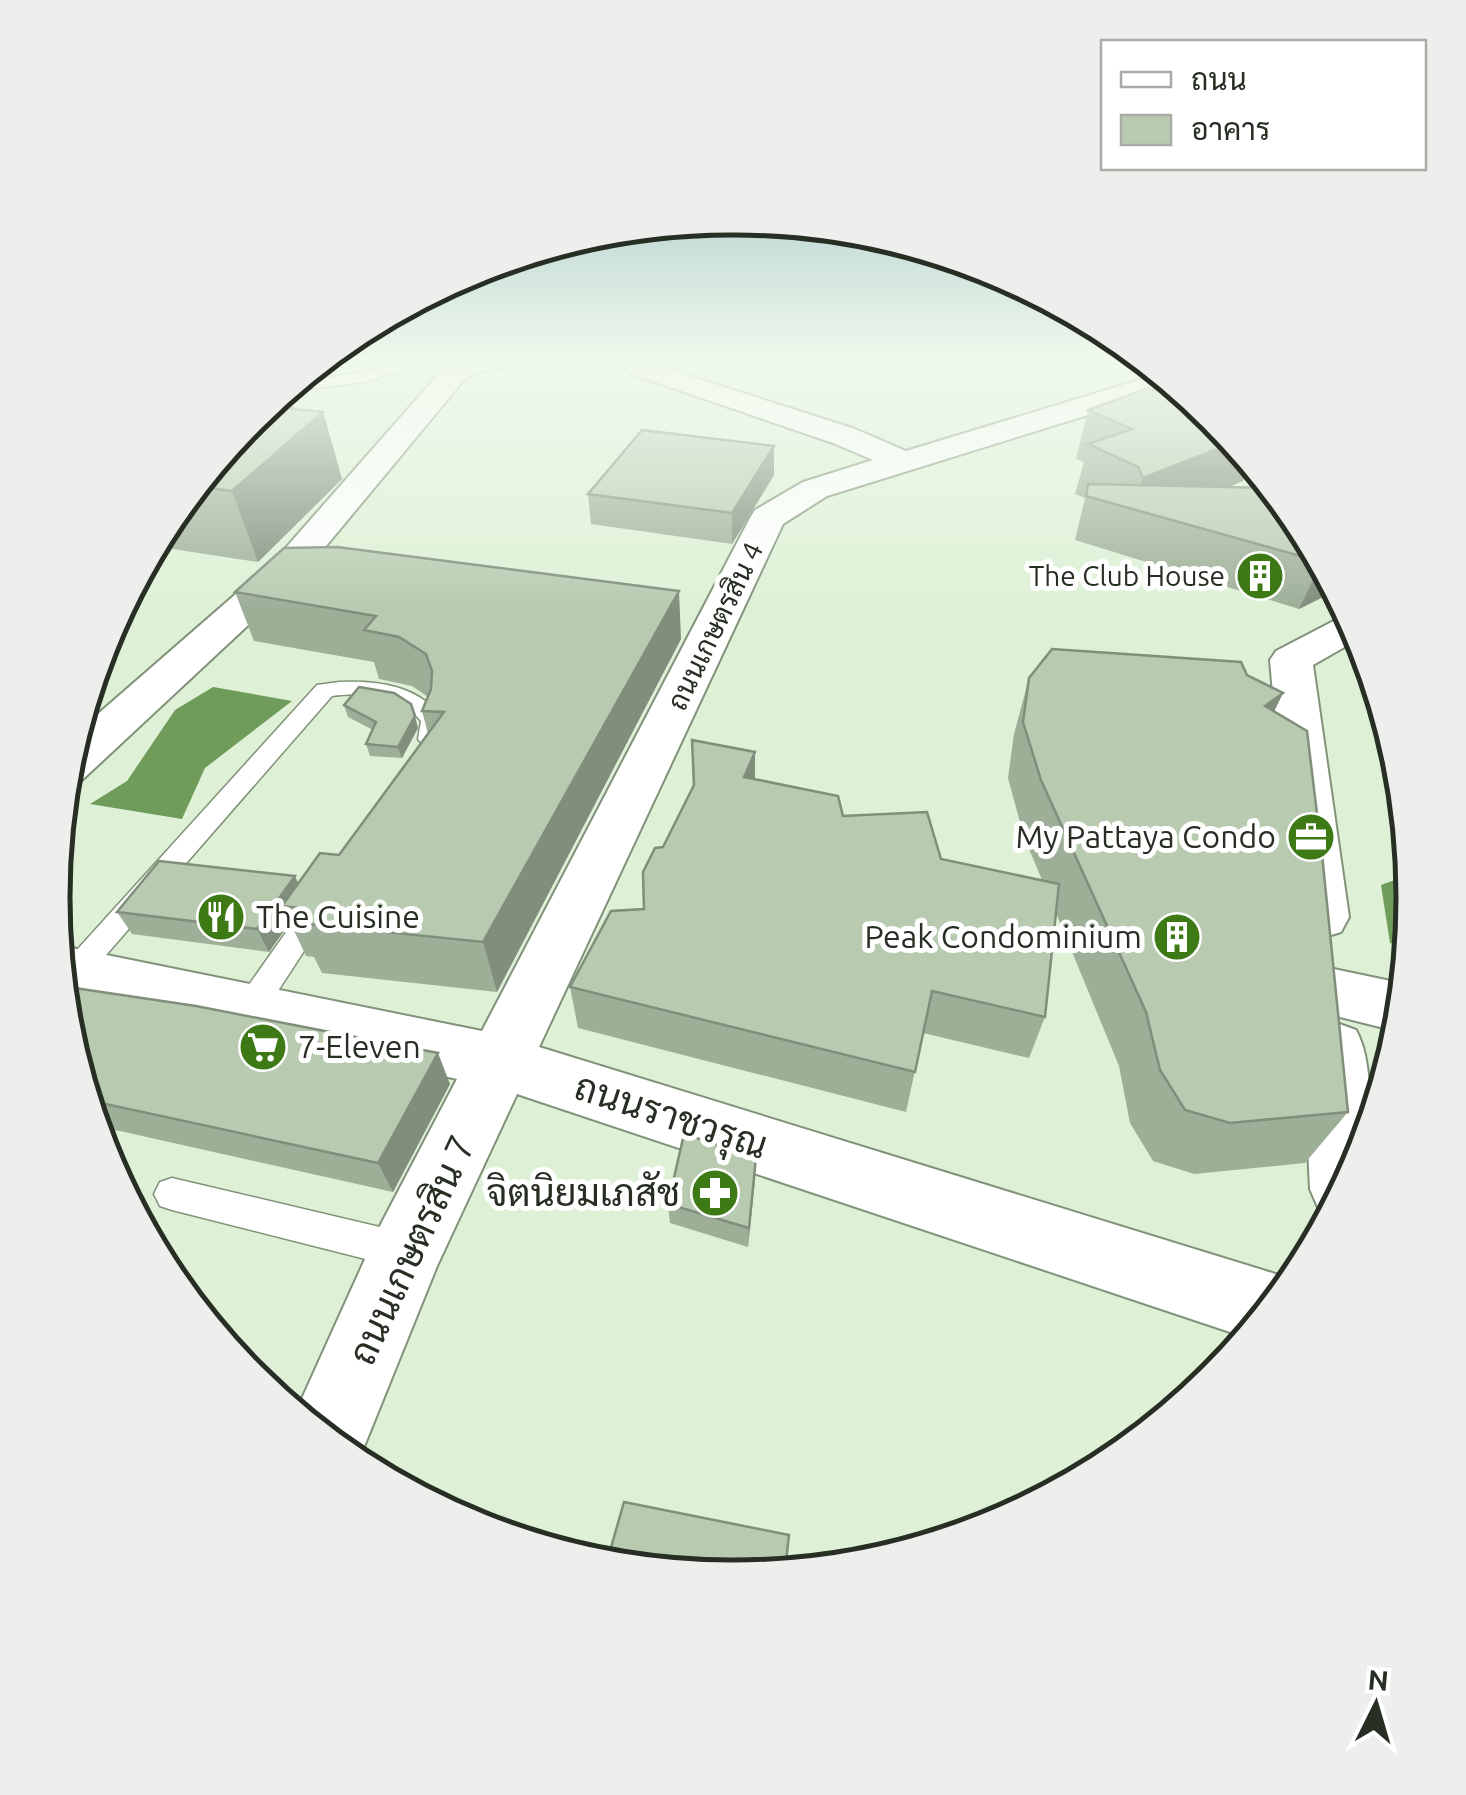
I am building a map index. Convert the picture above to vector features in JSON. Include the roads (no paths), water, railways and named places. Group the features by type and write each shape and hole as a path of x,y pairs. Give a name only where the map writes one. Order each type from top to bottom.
{"street":[{"path":"88,749 288,568 398,443"},
{"path":"860,443 902,461"},
{"name":"ถนนเกษตรสิน 4","path":"501,1062 768,518 815,489 962,443"},
{"path":"1340,632 1291,660 1329,992 1354,1130"},
{"name":"ถนนราชวรุณ","path":"74,969 501,1062 1257,1303"},
{"path":"1329,992 1387,1005"},
{"name":"ถนนเกษตรสิน 7","path":"332,1425 406,1251 501,1062"}],"lane":[{"path":"73,962 324,690 405,695 423,705 433,720 433,734 420,761"},
{"path":"250,1008 329,892"},
{"path":"172,1194 406,1251"}],"place":[{"name":"The Club House","path":"1260,576"},
{"name":"My Pattaya Condo","path":"1311,837"},
{"name":"The Cuisine","path":"221,917"},
{"name":"Peak Condominium","path":"1177,937"},
{"name":"7-Eleven","path":"263,1047"},
{"name":"จิตนิยมเภสัช","path":"715,1193"}]}
